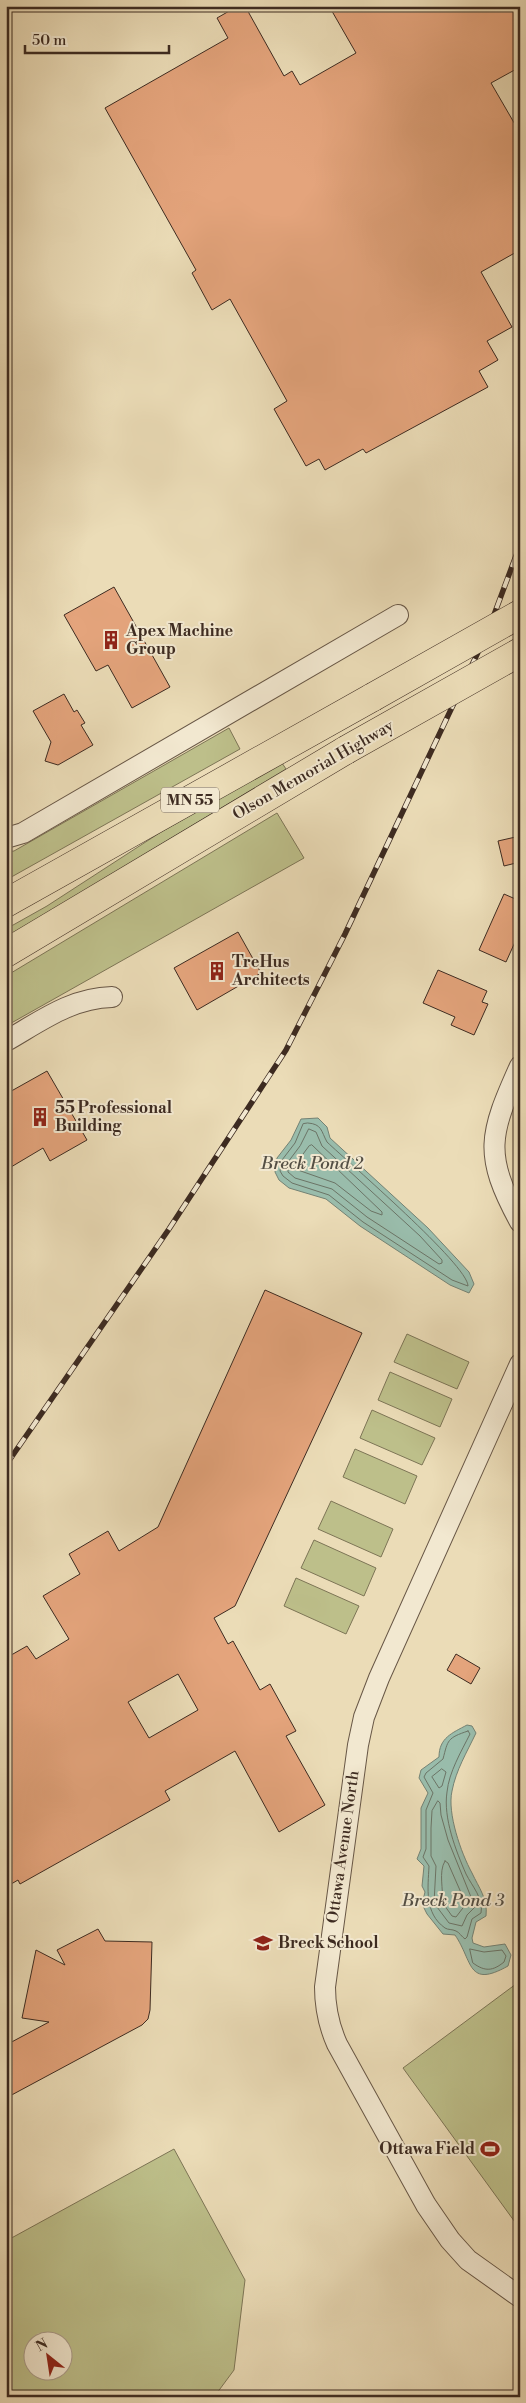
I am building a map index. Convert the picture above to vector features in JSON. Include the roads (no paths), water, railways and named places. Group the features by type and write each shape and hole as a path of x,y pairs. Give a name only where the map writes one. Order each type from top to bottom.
{"main road":[{"name":"Olson Memorial Highway","path":"6,903 520,614"},
{"name":"Olson Memorial Highway","path":"6,953 346,750 520,652"}],"street":[{"path":"6,838 31,828 398,615"},
{"path":"6,1041 73,1003 112,997"},
{"path":"520,1066 497,1118 494,1132 494,1158 501,1186 520,1222"},
{"name":"Ottawa Avenue North","path":"520,1364 379,1678 364,1717 342,1854 325,1994 329,2020 337,2044 440,2226 468,2260 520,2297"}],"water":[{"name":"Breck Pond 2","path":"318,1118 327,1127 330,1138 428,1228 469,1272 474,1284 469,1293 450,1285 360,1226 326,1199 289,1188 279,1180 275,1172 277,1158 291,1140 301,1119"},
{"name":"Breck Pond 3","path":"467,1725 472,1726 476,1733 456,1776 452,1791 451,1810 460,1844 486,1904 486,1916 476,1922 472,1938 473,1943 484,1947 505,1944 511,1955 508,1966 485,1975 473,1969 455,1935 443,1934 427,1914 422,1904 425,1892 422,1886 424,1866 417,1859 421,1849 421,1808 428,1793 419,1778 421,1770 439,1757 441,1745 447,1737"}],"railway":[{"path":"6,1465 169,1229 286,1050 345,934 488,631 520,545"}],"place":[{"name":"Apex Machine Group","path":"111,640"},
{"name":"TreHus Architects","path":"217,971"},
{"name":"55 Professional Building","path":"40,1117"},
{"name":"Breck School","path":"263,1943"},
{"name":"Ottawa Field","path":"490,2149"}]}
